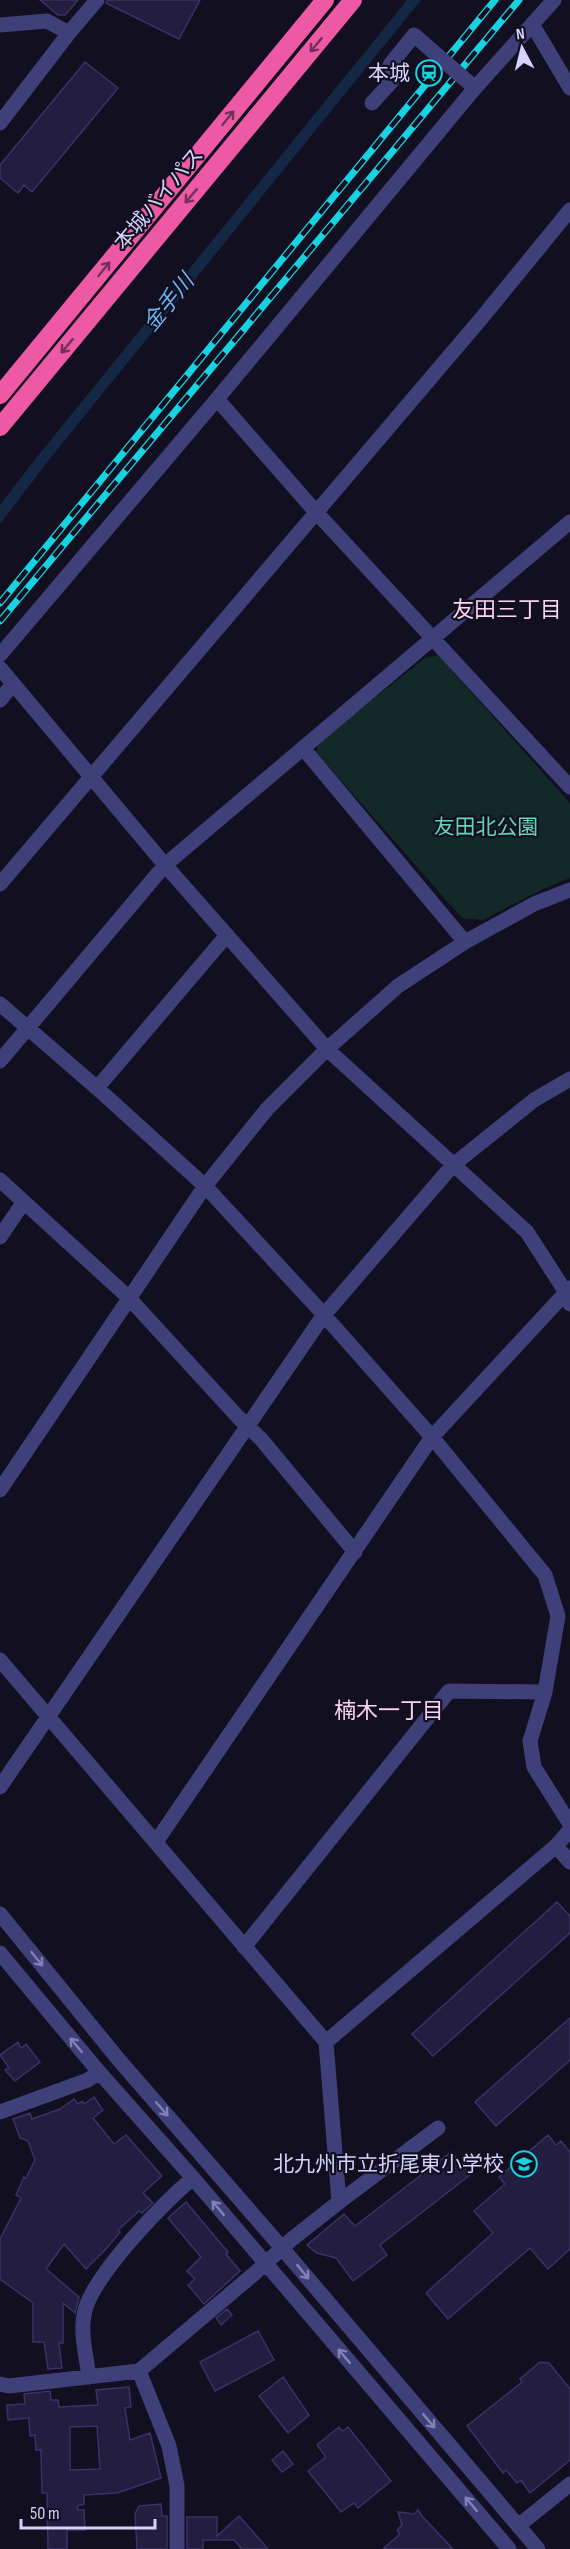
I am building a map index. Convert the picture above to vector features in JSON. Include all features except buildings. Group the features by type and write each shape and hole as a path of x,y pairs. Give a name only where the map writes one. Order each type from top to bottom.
{"highway":[{"name":"本城バイパス","path":"0,395 325,0"},
{"name":"本城バイパス","path":"0,427 346,2"}],"street":[{"path":"0,123 69,33 98,0"},
{"path":"0,655 217,399 475,88 554,0"},
{"path":"0,25 47,21 69,33"},
{"path":"532,24 570,88"},
{"path":"372,103 392,81 390,65 414,35 475,88"},
{"path":"0,884 92,778 315,511 480,320 570,210"},
{"path":"217,399 315,511 570,787"},
{"path":"0,1061 165,865 570,522"},
{"path":"0,668 165,865 327,1049 527,1232 568,1294 432,1437 156,1842"},
{"path":"0,700 13,684"},
{"path":"303,748 465,942"},
{"path":"0,1490 205,1186 267,1109 327,1049 398,986 465,942 534,904 570,890"},
{"path":"97,1088 227,935"},
{"path":"0,1004 205,1186 432,1437 544,1575 558,1616 545,1692 530,1741 534,1767 570,1824"},
{"path":"0,1787 323,1316 453,1165 534,1100 570,1079"},
{"path":"0,1180 128,1297 248,1428 261,1439 355,1552"},
{"path":"0,1237 23,1203"},
{"path":"0,1660 326,2042 339,2202"},
{"path":"244,1947 449,1691 545,1692"},
{"path":"326,2042 556,1846 570,1830"},
{"path":"556,1846 570,1862"},
{"path":"0,1914 119,2060 538,2549"},
{"path":"0,1953 99,2072 193,2178 509,2549"},
{"path":"0,2112 88,2080 99,2072"},
{"path":"3,2388 139,2371 282,2248 438,2128"},
{"path":"89,2377 82,2331 87,2305 126,2246 193,2178"},
{"path":"139,2371 169,2446 177,2486 177,2549"},
{"path":"518,2526 570,2484"}],"green space":[{"name":"友田北公園","path":"438,655 570,803 570,878 543,889 483,920 462,918 316,752 319,742 425,658"}],"water":[{"name":"金手川","path":"407,0 421,0 52,456 0,524 0,505 33,462"}],"railway":[{"path":"0,603 495,0"},
{"path":"0,621 519,0"}],"place":[{"name":"本城","path":"429,73"},
{"name":"北九州市立折尾東小学校","path":"524,2164"}],"district":[{"name":"友田三丁目","path":"507,610"},
{"name":"楠木一丁目","path":"389,1711"}]}
